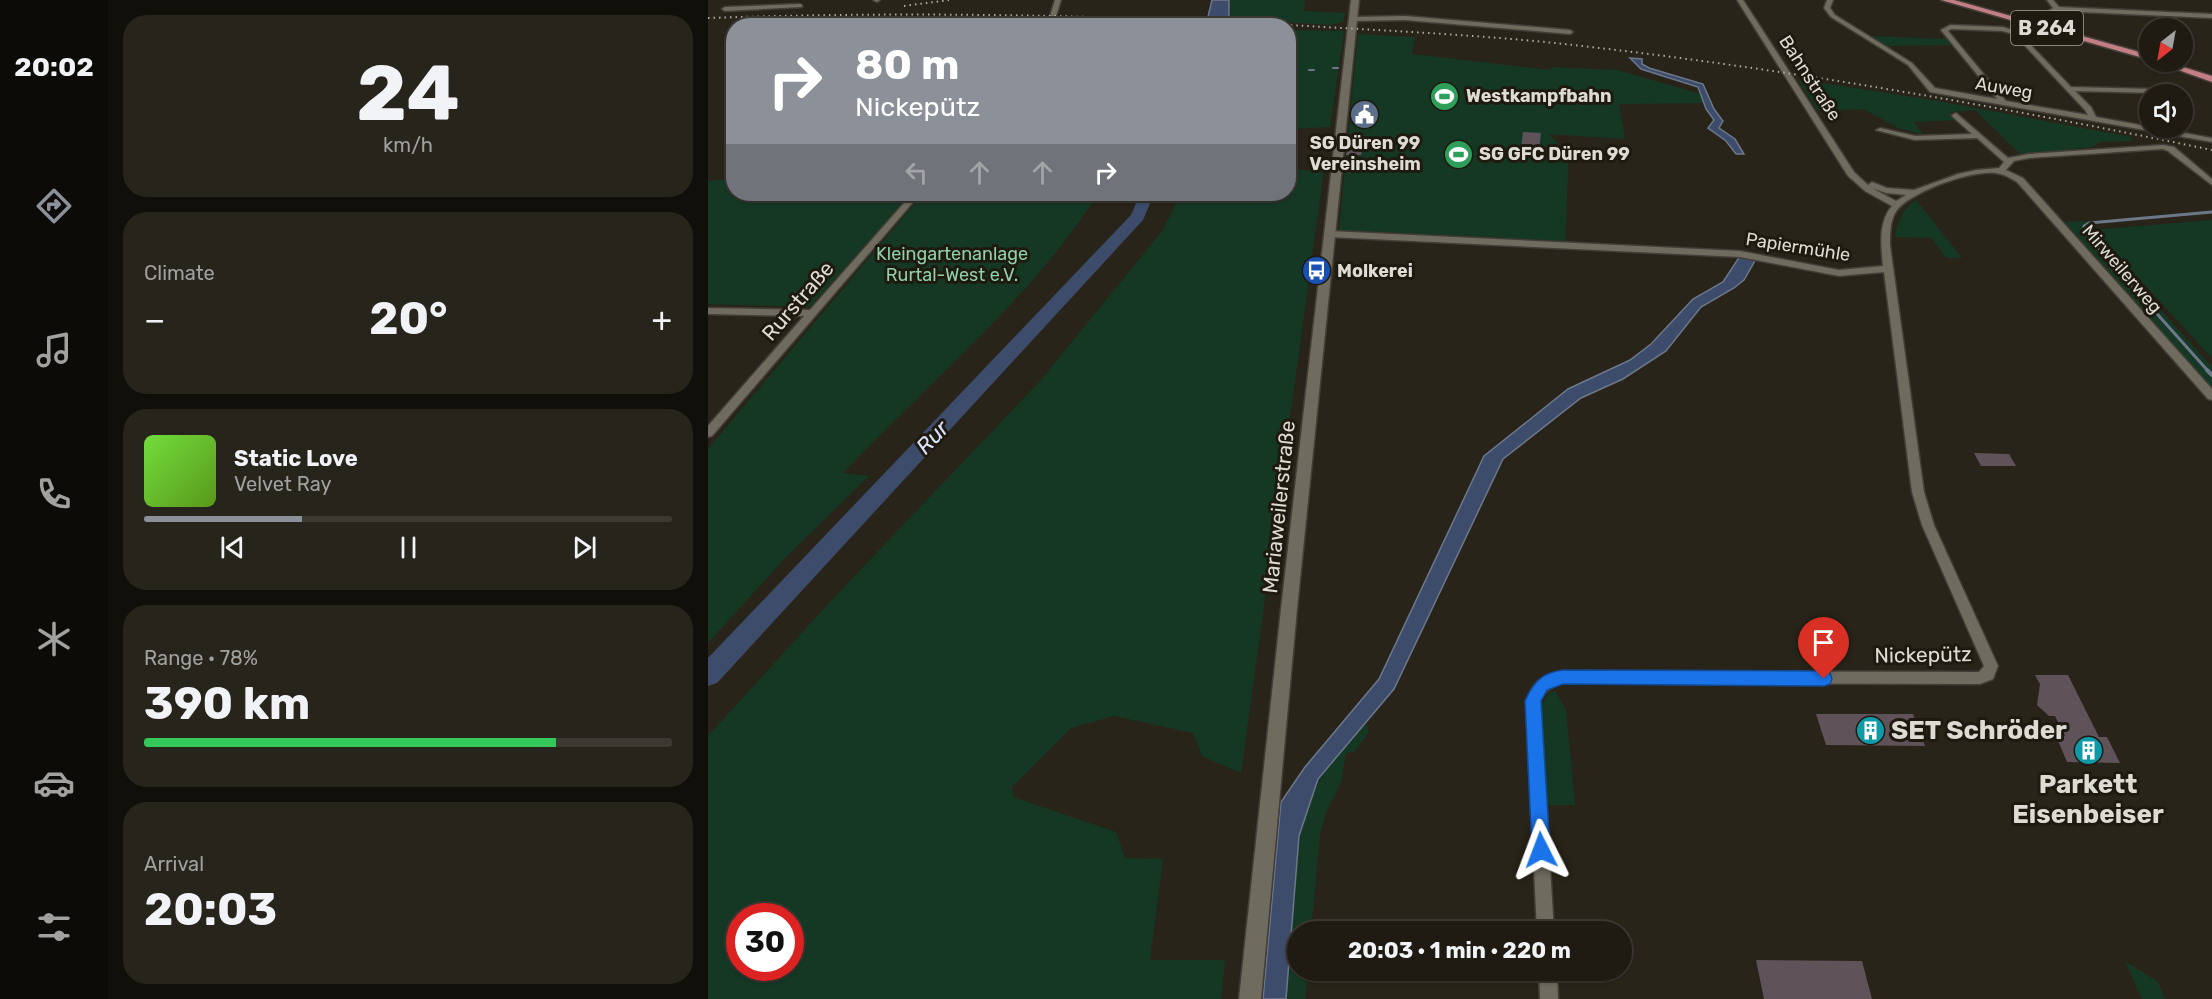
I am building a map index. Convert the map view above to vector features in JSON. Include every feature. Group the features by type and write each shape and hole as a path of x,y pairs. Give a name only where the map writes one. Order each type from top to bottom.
{"main road":[{"name":"Mariaweilerstraße","path":"1250,999 1289,609 1355,0"},
{"name":"B 264","path":"1945,0 2139,55"},
{"path":"2189,72 2212,80"}],"street":[{"path":"750,8 758,0"},
{"path":"1052,18 1058,0"},
{"name":"Bahnstraße","path":"1740,0 1851,174 1899,203"},
{"name":"Auweg","path":"1830,0 1827,8 1833,16 1910,64 1933,90 2212,140"},
{"path":"2050,0 2057,9"},
{"path":"725,9 800,6"},
{"path":"2034,24 2052,10 2057,9 2212,15"},
{"path":"1353,19 1405,18 1570,32"},
{"path":"2004,103 1944,30 1950,27 2013,31 2088,109 2094,120"},
{"path":"2069,89 2139,91"},
{"path":"1956,116 2007,161"},
{"path":"1880,130 1915,138 1978,136"},
{"path":"1888,268 1887,223 1899,203 1915,193 1978,171 2001,171 2007,161 2029,156 2163,147 2171,149 2212,183"},
{"name":"Mirweilerweg","path":"2001,171 2020,180 2212,396"},
{"name":"Bahnstraße","path":"1866,185 1915,193"},
{"name":"Bahnstraße","path":"1866,185 1880,204 1887,223"},
{"name":"Rurstraße","path":"708,433 910,201"},
{"name":"Papiermühle","path":"1330,234 1740,254 1846,273 1888,268"},
{"name":"Nickepütz","path":"1545,921 1533,701 1541,685 1552,679 1563,677 1896,679 1980,678 1988,674 1991,666 1928,525 1918,492 1888,268"},
{"path":"708,311 814,313"},
{"path":"1548,981 1549,999"}],"green space":[{"path":"1230,0 1305,0 1304,11 1345,13 1343,22 1330,25 1296,23 1296,18 1231,18"},
{"path":"888,17 1048,17 1048,18"},
{"path":"1296,30 1344,31 1330,127 1296,129"},
{"name":"SG GFC Düren 99","path":"1358,34 1415,37 1412,54 1549,70 1553,67 1617,70 1701,94 1704,103 1619,104 1625,139 1548,134 1569,153 1565,241 1339,230"},
{"path":"1869,36 1946,39 1951,45 1884,46"},
{"path":"1797,79 1938,101 2131,137 2131,141 2099,142 2093,147 2021,155 1975,110 1950,112 1959,120 1914,122 1924,135 1898,128 1864,109 1818,111"},
{"path":"1296,170 1324,170 1241,773 1202,756 1193,733 1114,716 1071,728 1012,787 1013,797 1116,832 1125,858 1163,859 1150,960 1225,960 1221,999 708,999 708,736 829,603 1041,380 1162,231 1177,201 1296,201"},
{"path":"726,180 726,201 904,201 810,307 708,304 708,181"},
{"path":"1916,200 1962,258 1946,258 1932,238 1895,237 1901,216"},
{"name":"Kleingartenanlage Rurtal-West e.V.","path":"917,201 1093,201 1042,270 1010,305 843,473 869,476 785,558 708,643 708,449"},
{"path":"2212,220 2212,358 2101,237 2100,232 2104,229"},
{"path":"2089,221 2097,227 2092,231 2095,237 2212,367 2212,388 2065,222"},
{"path":"1549,692 1556,692 1566,710 1575,805 1546,805 1541,706"},
{"path":"1366,722 1369,732 1354,752 1346,753 1341,782 1326,812 1320,834 1312,921 1292,921 1299,836 1318,779"},
{"path":"2125,961 2158,982 2165,999 2142,999"},
{"path":"1287,981 1307,981 1305,999 1286,999"}],"water":[{"path":"1212,0 1229,0 1229,18 1208,18"},
{"path":"1630,58 1642,59 1642,64 1649,68 1703,84 1714,109 1723,121 1719,128 1735,139 1744,154 1736,154 1726,141 1708,128 1714,120 1706,109 1698,87 1641,69"},
{"path":"1740,256 1756,259 1744,280 1701,307 1666,351 1623,379 1581,398 1503,459 1394,689 1318,779 1299,836 1292,921 1287,921 1286,999 1263,999 1281,802 1305,767 1379,679 1484,456 1568,389 1630,360 1651,344 1693,299 1723,282"}],"building":[{"path":"1523,132 1541,133 1539,150 1521,149"},
{"path":"1348,140 1363,141 1361,155 1346,155"},
{"path":"1974,453 2009,454 2016,466 1981,466"},
{"path":"2035,675 2068,675 2099,737 2107,737 2120,763 2067,762 2056,736 2065,736 2055,716 2049,716 2037,705 2040,684"},
{"name":"SET Schröder","path":"1816,714 1913,714 1925,746 1826,745"},
{"path":"1756,960 1862,961 1872,999 1764,999"}],"waterway":[{"path":"1333,68 1338,68"},
{"path":"1309,70 1314,70"},
{"name":"Rur","path":"708,675 1138,217 1144,201"},
{"path":"2208,371 2085,233 2084,226 2089,223 2212,212"},
{"path":"2208,371 2212,375"}],"railway":[{"path":"904,6 949,0"},
{"path":"708,18 862,15 1119,18"},
{"path":"1296,26 1518,40 1740,66 1977,105 2212,150"}],"place":[{"name":"Westkampfbahn","path":"1445,96"},
{"name":"SG Düren 99 Vereinsheim","path":"1365,114"},
{"name":"SG GFC Düren 99","path":"1458,154"},
{"name":"Molkerei","path":"1316,271"},
{"name":"SET Schröder","path":"1870,730"},
{"name":"Parkett Eisenbeiser","path":"2088,750"}],"route":[{"path":"1541,850 1533,701 1541,685 1552,679 1563,677 1824,679"}]}
